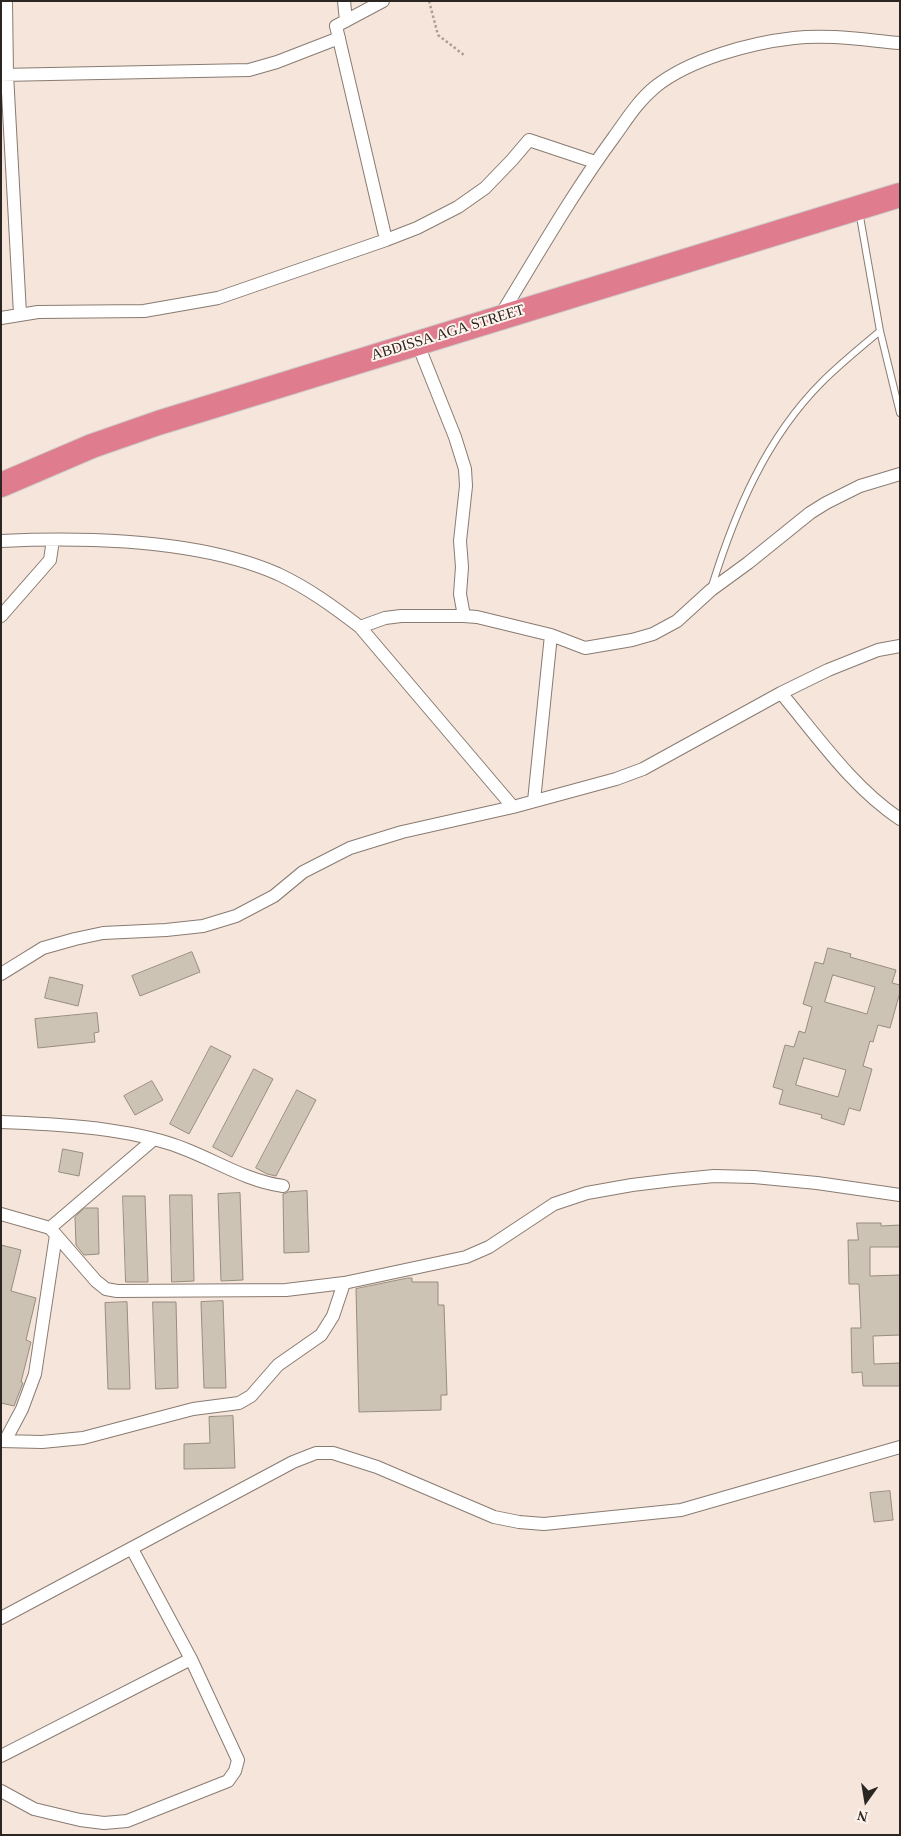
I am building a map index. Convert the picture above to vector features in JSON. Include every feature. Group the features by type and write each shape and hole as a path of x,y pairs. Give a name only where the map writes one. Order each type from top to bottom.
{"highway":[{"name":"ABDISSA AGA STREET","path":"1,486 92,446 158,423 900,195"}],"street":[{"path":"6,1 4,75 7,195 20,314"},
{"path":"344,1 346,21"},
{"path":"383,1 336,26 386,240"},
{"path":"499,317 595,162 640,101 655,87 672,76 726,52 794,38 823,37 900,43"},
{"path":"4,75 250,70 277,62 339,38"},
{"path":"1,318 20,314 58,311 122,313 187,305 218,298 417,228 471,199 498,175 529,140 595,162"},
{"path":"417,342 455,437 465,470 466,486 460,541 462,567 460,594 464,616"},
{"path":"360,627 386,618 401,616 464,616 476,617 551,635 585,648 632,640 653,634 677,621 711,590 810,513 826,503 860,486 900,474"},
{"path":"1,541 53,540 154,544 211,553 239,560 261,567 295,583 331,605 360,627 513,807"},
{"path":"1,616 50,560 53,540"},
{"path":"534,801 551,635"},
{"path":"1,974 42,948 75,939 103,934 203,926 236,916 274,896 303,872 350,848 402,832 513,807 616,779 643,769 828,670 878,650 900,646"},
{"path":"781,694 853,779 882,808 900,819"},
{"path":"1,1122 48,1124 104,1130 153,1140 182,1148 266,1184 283,1186"},
{"path":"153,1140 53,1231 35,1374 22,1409 3,1441 42,1442 83,1438 193,1409 239,1403 251,1396 278,1365 321,1335 333,1316 344,1283"},
{"path":"1,1214 53,1231 96,1281 106,1289 117,1291 286,1290 344,1283 466,1257 489,1247 554,1204 587,1193 632,1185 714,1176 754,1176 900,1195"},
{"path":"1,1618 293,1462 316,1454 333,1453 377,1467 494,1517 544,1524 680,1510 900,1447"},
{"path":"1,1791 34,1809 80,1820 104,1823 127,1821 228,1781 234,1771 238,1760 191,1659 132,1549"},
{"path":"1,1756 191,1659"}],"lane":[{"path":"858,207 880,332 900,413"},
{"path":"711,590 724,546 739,509 765,457 785,426 821,382 880,332"}],"path":[{"path":"429,1 438,35 464,55"}],"building":[{"path":"828,948 851,954 850,957 896,970 892,983 900,985 900,992 890,1028 878,1025 873,1042 870,1041 863,1066 872,1069 860,1111 849,1108 844,1125 821,1118 822,1115 779,1104 783,1090 773,1087 785,1045 794,1047 799,1031 805,1033 812,1007 803,1004 815,962 823,964","holes":["833,975 875,987 867,1014 825,1002","804,1058 846,1070 838,1097 796,1085"]},
{"path":"192,952 200,972 140,996 132,976"},
{"path":"50,977 83,985 78,1006 45,998"},
{"path":"97,1013 99,1032 94,1033 95,1042 38,1048 35,1019"},
{"path":"211,1046 231,1056 189,1134 170,1124"},
{"path":"254,1069 273,1079 232,1157 213,1147"},
{"path":"152,1081 163,1100 135,1115 124,1096"},
{"path":"297,1090 316,1100 276,1176 267,1174 256,1168"},
{"path":"63,1149 83,1153 79,1176 59,1172"},
{"path":"307,1191 309,1252 284,1253 283,1194"},
{"path":"240,1193 243,1280 221,1281 218,1194"},
{"path":"170,1195 192,1195 194,1281 172,1282"},
{"path":"123,1196 145,1196 148,1282 126,1282"},
{"path":"85,1208 98,1208 99,1254 84,1255 76,1245 75,1217"},
{"path":"857,1223 881,1223 881,1226 900,1225 900,1247 870,1247 870,1276 900,1275 900,1335 873,1336 874,1364 900,1363 900,1386 863,1386 862,1372 852,1373 851,1328 861,1328 859,1284 849,1284 848,1240 858,1240"},
{"path":"1,1245 21,1250 11,1291 36,1298 26,1340 31,1342 21,1382 23,1383 14,1406 1,1403"},
{"path":"412,1278 412,1282 438,1282 438,1305 444,1305 447,1395 441,1395 441,1410 359,1412 356,1289"},
{"path":"223,1301 226,1388 204,1388 201,1302"},
{"path":"127,1302 130,1389 108,1389 105,1303"},
{"path":"153,1302 176,1302 178,1388 156,1389"},
{"path":"233,1416 235,1468 184,1469 184,1444 210,1443 209,1417"},
{"path":"890,1491 893,1520 874,1522 870,1493"}]}
